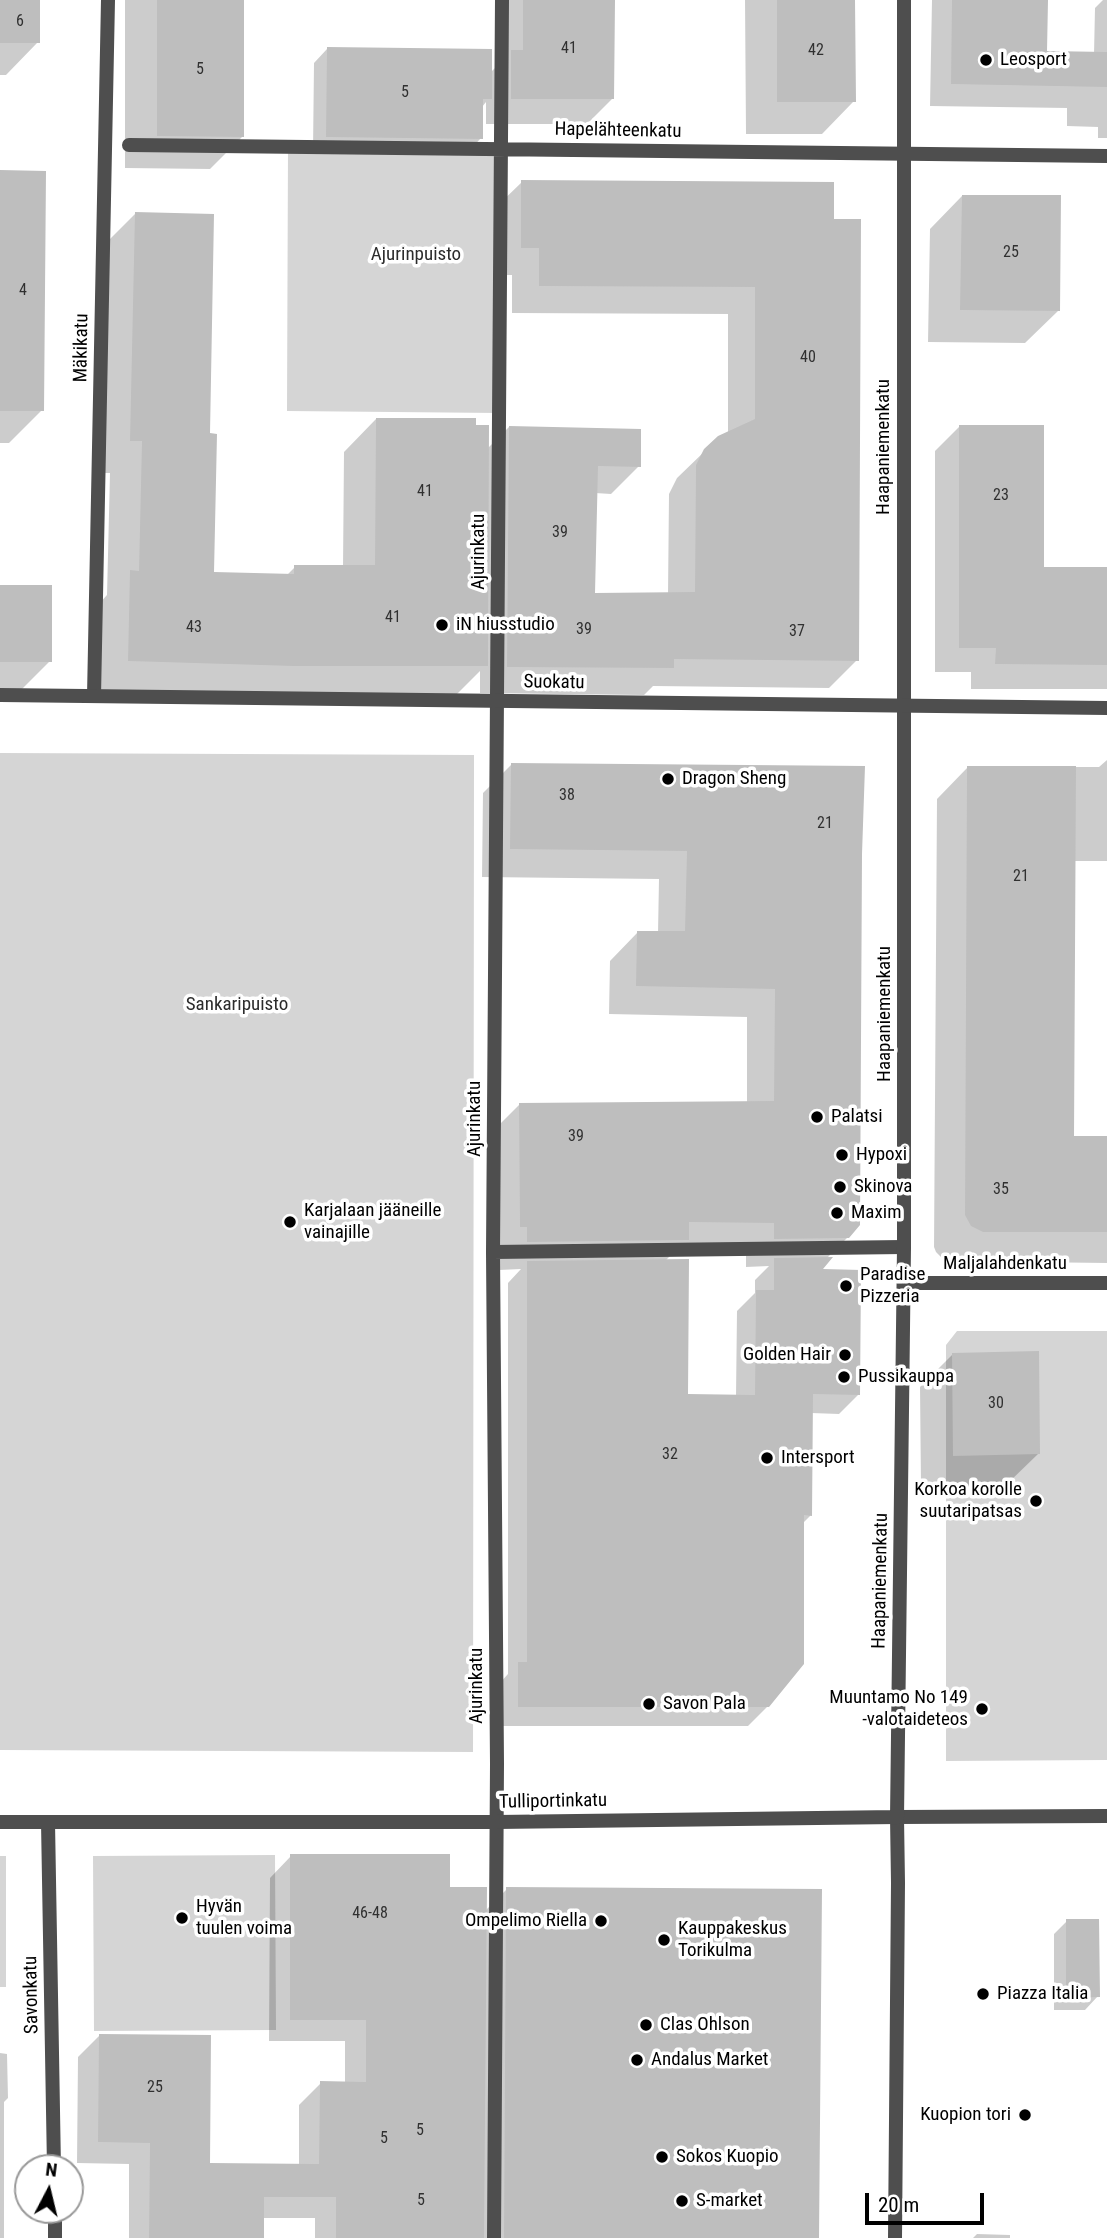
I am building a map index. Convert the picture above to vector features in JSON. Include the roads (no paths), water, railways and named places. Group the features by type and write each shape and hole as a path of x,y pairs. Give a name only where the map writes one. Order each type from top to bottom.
{"street":[{"name":"Mäkikatu","path":"94,696 108,0"},
{"name":"Ajurinkatu","path":"494,2238 497,1822 493,1252 502,0"},
{"name":"Haapaniemenkatu","path":"895,2238 904,1283 904,0"},
{"name":"Hapelähteenkatu","path":"129,145 1107,156"},
{"name":"Suokatu","path":"0,695 1107,708"},
{"path":"493,1252 904,1247"},
{"name":"Maljalahdenkatu","path":"904,1283 1107,1283"},
{"name":"Tulliportinkatu","path":"0,1822 497,1822 1107,1816"},
{"name":"Savonkatu","path":"48,1822 54,2154"}],"place":[{"name":"Leosport","path":"986,60"},
{"name":"iN hiusstudio","path":"442,625"},
{"name":"Dragon Sheng","path":"668,779"},
{"name":"Palatsi","path":"817,1117"},
{"name":"Hypoxi","path":"842,1155"},
{"name":"Skinova","path":"840,1187"},
{"name":"Maxim","path":"837,1213"},
{"name":"Karjalaan jääneille vainajille","path":"290,1222"},
{"name":"Paradise Pizzeria","path":"846,1286"},
{"name":"Golden Hair","path":"845,1355"},
{"name":"Pussikauppa","path":"844,1377"},
{"name":"Intersport","path":"767,1458"},
{"name":"Korkoa korolle suutaripatsas","path":"1036,1501"},
{"name":"Savon Pala","path":"649,1704"},
{"name":"Muuntamo No 149 -valotaideteos","path":"982,1709"},
{"name":"Hyvän tuulen voima","path":"182,1918"},
{"name":"Ompelimo Riella","path":"601,1921"},
{"name":"Kauppakeskus Torikulma","path":"664,1940"},
{"name":"Piazza Italia","path":"983,1994"},
{"name":"Clas Ohlson","path":"646,2025"},
{"name":"Andalus Market","path":"637,2060"},
{"name":"Kuopion tori","path":"1025,2115"},
{"name":"Sokos Kuopio","path":"662,2157"},
{"name":"S-market","path":"682,2201"}],"park label":[{"name":"Ajurinpuisto","path":"416,255"},
{"name":"Sankaripuisto","path":"237,1005"}]}
